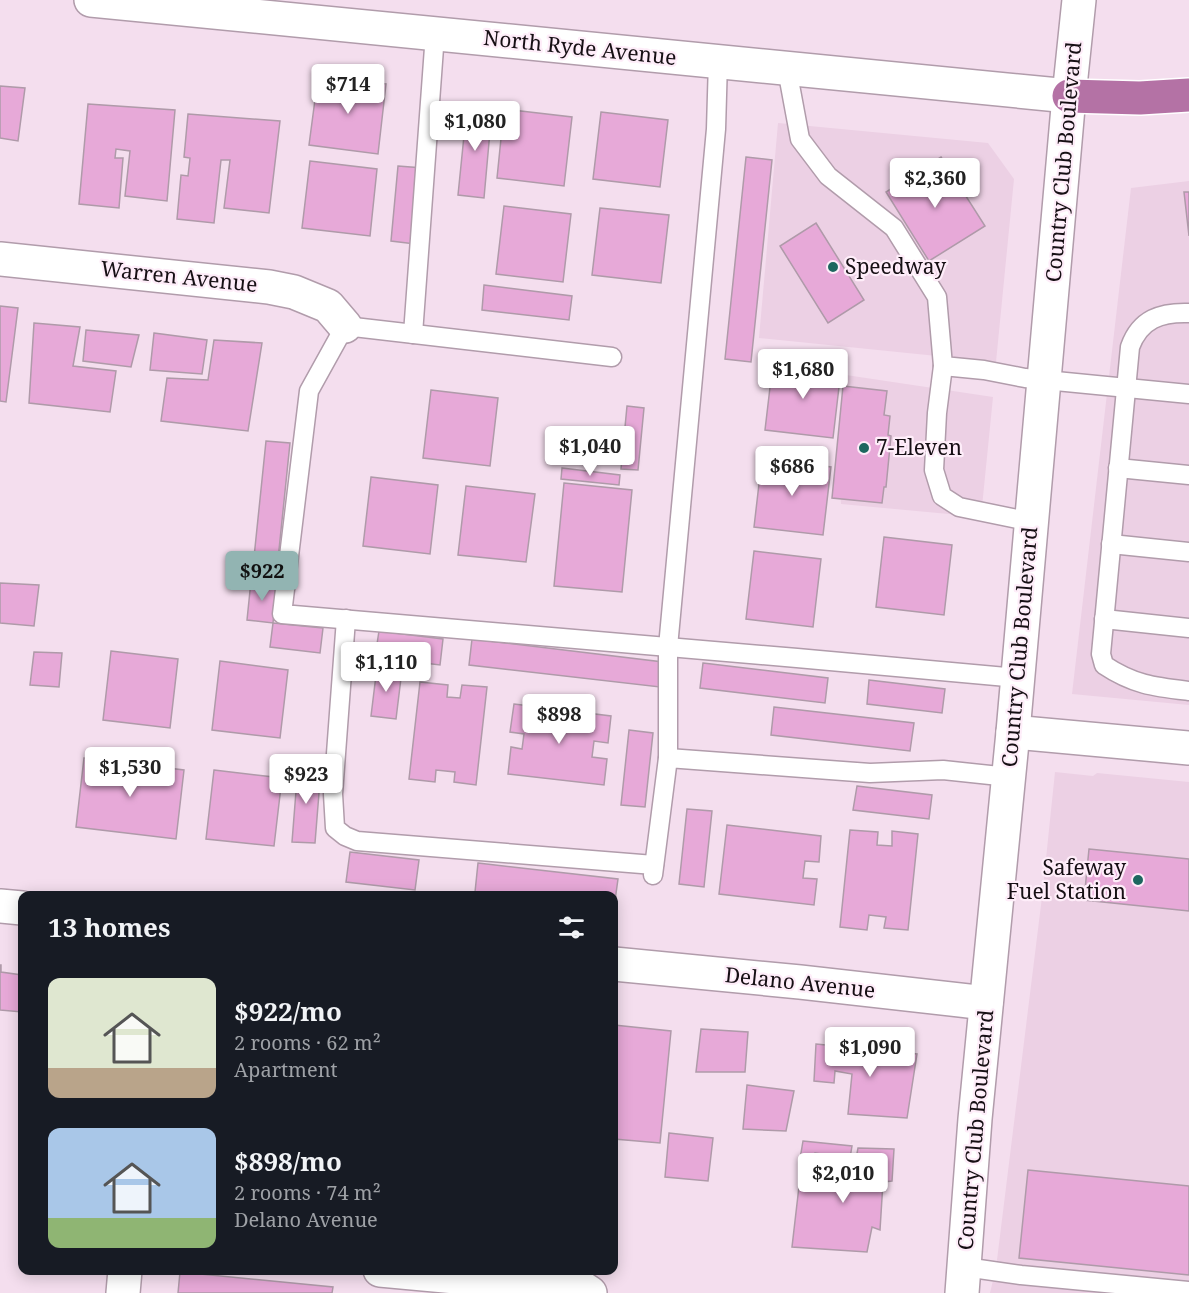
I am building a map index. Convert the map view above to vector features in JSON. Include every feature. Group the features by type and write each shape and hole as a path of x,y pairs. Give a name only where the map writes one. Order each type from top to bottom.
{"highway":[{"path":"1069,96 1140,98 1189,95"}],"street":[{"name":"North Ryde Avenue","path":"91,0 1069,96"},
{"name":"Country Club Boulevard","path":"964,1280 975,1119 1009,777 1079,0"},
{"name":"Warren Avenue","path":"0,259 269,287 294,292 328,306 345,326"},
{"path":"1013,732 1189,748"},
{"path":"0,906 18,908"},
{"name":"Delano Avenue","path":"618,964 986,1003"},
{"path":"123,1293 125,1275"},
{"path":"431,1275 584,1290 590,1293"}],"lane":[{"path":"413,334 435,34"},
{"path":"346,619 333,794 335,828 357,842 653,871 668,758 668,647 716,129 718,61"},
{"path":"787,69 800,139 828,176 894,228 937,297 942,366 934,470 942,496 959,507 1032,522"},
{"path":"1189,313 1173,313 1156,317 1134,335 1130,347 1101,654 1104,665 1138,683 1189,691"},
{"path":"612,357 345,326 309,392 282,614 1018,678"},
{"path":"942,366 984,370 1025,378 1189,394"},
{"path":"1118,468 1189,475"},
{"path":"1111,544 1189,552"},
{"path":"1104,620 1189,627"},
{"path":"668,758 870,773 943,770 1009,777"},
{"path":"964,1280 1021,1275 1189,1291"}],"shaded area":[{"path":"778,123 988,143 1014,179 996,362 759,338"},
{"path":"1189,181 1189,705 1072,694 1131,188"},
{"path":"846,375 993,397 981,517 841,504 838,454"},
{"path":"1055,772 1093,776 1097,773 1189,782 1189,1293 990,1293 996,1268 1042,897"}],"building":[{"path":"318,77 386,84 378,154 309,145"},
{"path":"0,86 25,88 18,141 0,138"},
{"path":"88,104 175,110 167,201 125,196 130,151 116,149 115,158 123,158 119,208 79,204"},
{"path":"467,106 492,109 484,198 458,195"},
{"path":"504,109 572,117 564,186 497,178"},
{"path":"601,112 668,120 660,187 593,179"},
{"path":"188,114 280,121 269,213 224,208 230,160 221,160 214,223 177,219 181,175 188,176 190,158 184,157"},
{"path":"746,157 772,160 751,362 725,359"},
{"path":"941,157 985,226 929,261 886,192"},
{"path":"310,161 377,169 370,236 302,228"},
{"path":"398,166 423,168 415,244 391,241"},
{"path":"1184,192 1189,192 1189,236"},
{"path":"504,206 571,214 563,282 496,274"},
{"path":"600,208 669,215 661,283 592,275"},
{"path":"816,223 864,300 828,323 780,246"},
{"path":"484,285 572,296 569,320 482,310"},
{"path":"0,306 18,308 6,402 0,401"},
{"path":"34,323 80,327 73,366 116,371 110,412 29,403"},
{"path":"86,330 139,335 131,367 83,361"},
{"path":"154,333 207,340 202,374 150,370"},
{"path":"214,340 262,343 248,431 161,421 167,378 208,380"},
{"path":"773,362 841,370 833,438 765,430"},
{"path":"843,386 887,391 884,415 890,416 888,435 891,436 886,487 884,487 882,503 832,498"},
{"path":"431,390 498,398 490,466 423,458"},
{"path":"627,406 644,408 638,470 621,469"},
{"path":"266,441 290,443 277,569 253,567"},
{"path":"762,458 831,467 823,535 754,527"},
{"path":"562,468 620,475 619,485 561,479"},
{"path":"371,477 438,485 430,554 363,546"},
{"path":"564,483 632,490 622,592 554,586"},
{"path":"466,486 535,494 526,562 458,555"},
{"path":"884,537 952,545 944,615 876,607"},
{"path":"754,551 821,559 813,627 746,619"},
{"path":"251,581 277,583 273,623 247,620"},
{"path":"0,583 39,585 34,626 0,623"},
{"path":"273,623 323,628 320,653 270,647"},
{"path":"379,631 443,639 440,665 375,657"},
{"path":"472,639 663,662 660,687 469,665"},
{"path":"111,651 178,659 170,728 103,720"},
{"path":"34,652 62,653 59,687 30,685"},
{"path":"220,661 288,670 280,738 212,730"},
{"path":"703,663 828,678 825,703 700,688"},
{"path":"377,667 402,670 396,719 371,716"},
{"path":"869,680 945,689 942,713 867,704"},
{"path":"420,682 448,685 447,697 460,698 462,685 487,687 476,785 454,782 455,772 436,770 435,782 409,779"},
{"path":"514,704 611,716 608,743 594,741 592,757 607,759 604,785 508,774 511,747 522,749 524,734 510,732"},
{"path":"774,707 914,723 910,751 771,735"},
{"path":"629,730 653,733 645,807 621,805"},
{"path":"84,758 184,770 176,839 76,827"},
{"path":"298,766 321,768 315,843 292,842"},
{"path":"214,770 282,778 274,846 206,839"},
{"path":"857,786 932,795 929,819 853,810"},
{"path":"687,809 712,811 704,887 679,884"},
{"path":"727,825 821,836 819,862 805,861 803,878 817,879 814,905 719,894"},
{"path":"850,830 878,832 877,845 892,846 892,831 918,834 908,930 884,928 886,917 869,915 867,930 840,927"},
{"name":"Safeway Fuel Station","path":"1089,849 1189,859 1189,911 1084,900"},
{"path":"350,852 419,860 415,890 346,882"},
{"path":"478,863 618,879 616,891 475,891"},
{"path":"1,965 1,972 18,974 18,1012 0,1010"},
{"path":"618,1025 671,1031 660,1143 618,1139"},
{"path":"701,1029 748,1032 745,1072 696,1072"},
{"path":"816,1044 917,1054 907,1118 848,1114 852,1074 835,1071 834,1083 814,1081"},
{"path":"747,1085 794,1091 786,1131 743,1129"},
{"path":"669,1133 713,1138 708,1181 665,1177"},
{"path":"803,1141 852,1146 850,1158 815,1153 813,1166 799,1165"},
{"path":"858,1148 894,1149 892,1181 883,1182 880,1230 872,1227 867,1252 792,1247 801,1169 853,1175"},
{"path":"1028,1170 1189,1186 1189,1275 1019,1258"},
{"path":"180,1275 211,1275 333,1287 332,1293 178,1293"}],"place":[{"name":"Speedway","path":"833,267"},
{"name":"7-Eleven","path":"864,448"},
{"name":"Safeway Fuel Station","path":"1138,880"}]}
